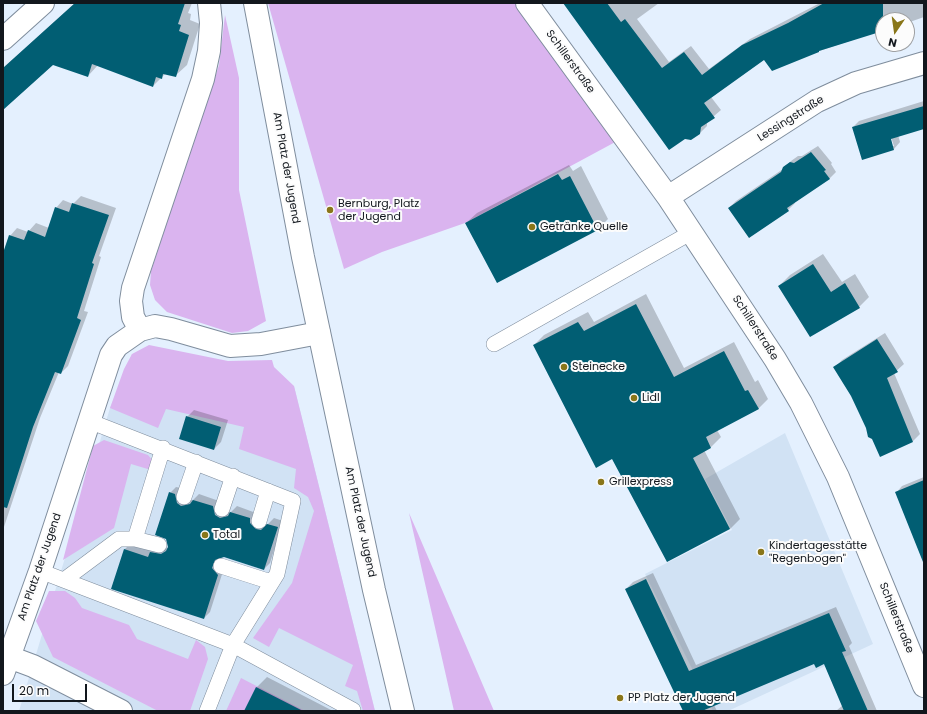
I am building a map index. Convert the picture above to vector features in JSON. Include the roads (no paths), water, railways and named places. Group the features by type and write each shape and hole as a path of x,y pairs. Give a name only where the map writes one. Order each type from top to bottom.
{"street":[{"path":"3,39 43,3"},
{"name":"Am Platz der Jugend","path":"255,3 296,222 319,333 374,590 403,711"},
{"name":"Schillerstraße","path":"527,3 692,232 775,359 816,429 838,477 924,686"},
{"path":"140,330 133,317 131,301 133,288 203,79 209,51 210,13"},
{"name":"Lessingstraße","path":"668,198 817,101 856,83 924,63"},
{"name":"Am Platz der Jugend","path":"121,711 33,666 6,665 40,572 111,355 125,339 140,330 155,326 171,328 230,346 261,344 319,333"}],"lane":[{"path":"494,344 692,232"},
{"path":"89,420 163,448 293,501 277,574 233,645 207,711"},
{"path":"135,539 163,448"},
{"path":"184,497 196,462"},
{"path":"222,509 233,476"},
{"path":"259,521 268,491"},
{"path":"64,580 119,539 135,539 160,545"},
{"path":"221,566 242,571 271,582"},
{"path":"40,572 233,645 353,710"}],"place":[{"name":"Bernburg, Platz der Jugend","path":"330,210"},
{"name":"Getränke Quelle","path":"532,227"},
{"name":"Steinecke","path":"564,367"},
{"name":"Lidl","path":"634,398"},
{"name":"Grillexpress","path":"601,482"},
{"name":"Total","path":"205,535"},
{"name":"Kindertagesstätte \"Regenbogen\"","path":"761,552"},
{"name":"PP Platz der Jugend","path":"620,698"}]}
